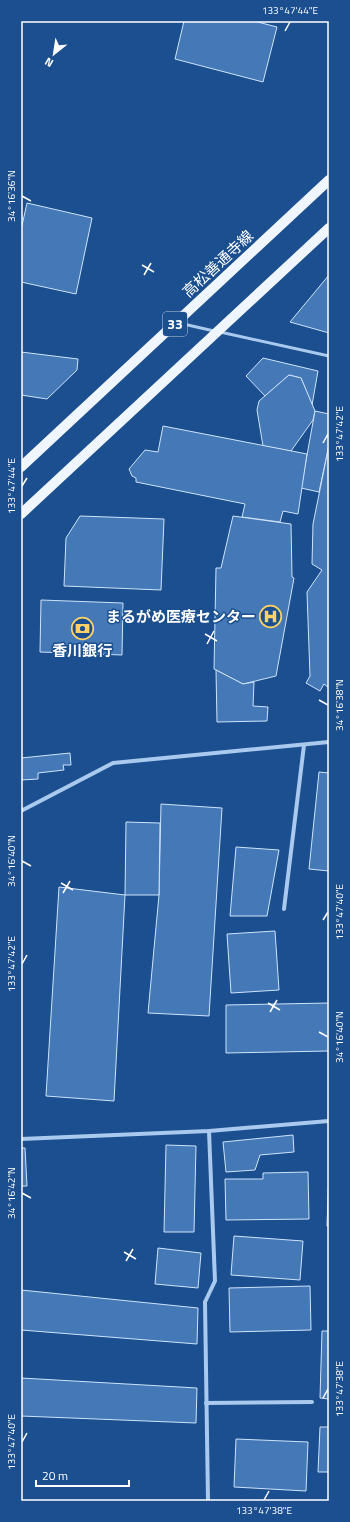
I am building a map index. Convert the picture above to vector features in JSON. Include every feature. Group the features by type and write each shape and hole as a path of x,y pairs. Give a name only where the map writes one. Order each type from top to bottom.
{"main road":[{"name":"高松善通寺線","path":"21,467 329,180"},
{"name":"33","path":"21,514 329,228"}],"street":[{"path":"21,811 113,763 329,742"},
{"path":"284,909 304,745"},
{"path":"21,1139 209,1131 329,1121"},
{"path":"208,1501 205,1302 215,1281 209,1131"},
{"path":"206,1403 312,1402"}],"lane":[{"path":"177,322 329,356"}],"building":[{"path":"184,21 254,21 277,27 263,82 175,59"},
{"path":"27,203 92,218 76,294 21,282 21,230"},
{"path":"329,275 329,333 290,322"},
{"path":"21,352 78,359 77,370 47,399 21,395"},
{"path":"263,358 318,371 312,405 301,378 289,375 265,396 246,376"},
{"path":"289,375 301,378 315,411 313,420 291,451 263,446 257,410 259,401"},
{"path":"315,411 329,414 329,445 319,492 301,488"},
{"path":"163,426 307,454 298,514 283,511 280,522 242,517 245,504 136,482 136,478 132,476 129,469 145,450 158,452"},
{"path":"329,445 329,688 324,684 320,691 306,683 310,676 307,592 322,570 312,564 313,524"},
{"path":"80,516 164,519 161,590 64,586 66,538"},
{"path":"233,516 291,524 292,577 294,578 276,676 243,684 214,669 216,568 221,568"},
{"name":"香川銀行","path":"41,600 123,603 122,655 40,652"},
{"path":"216,670 243,684 254,682 253,706 268,707 267,721 217,722"},
{"path":"70,753 71,765 63,765 64,770 38,773 38,779 21,780 21,758"},
{"path":"319,772 329,773 329,871 309,869"},
{"path":"161,804 222,808 209,1016 148,1013 159,895"},
{"path":"126,822 160,823 159,895 125,895"},
{"path":"236,847 279,850 267,916 230,916"},
{"path":"59,887 125,895 114,1101 46,1096"},
{"path":"275,931 279,990 231,993 227,934"},
{"path":"329,1003 329,1051 226,1053 226,1005"},
{"path":"293,1135 294,1152 260,1155 255,1170 226,1172 223,1142"},
{"path":"166,1145 196,1146 194,1232 164,1232"},
{"path":"21,1148 25,1148 27,1186 21,1186"},
{"path":"329,1170 329,1227 327,1226"},
{"path":"308,1172 309,1219 226,1220 225,1179 263,1179 263,1173"},
{"path":"234,1236 303,1241 300,1280 231,1275"},
{"path":"158,1248 201,1253 198,1288 155,1284"},
{"path":"310,1286 311,1330 230,1332 229,1288"},
{"path":"21,1290 198,1308 197,1344 21,1330"},
{"path":"322,1331 329,1331 329,1399 320,1398"},
{"path":"21,1378 197,1388 196,1423 21,1416"},
{"path":"320,1427 329,1427 329,1472 318,1472"},
{"path":"236,1439 308,1442 306,1491 234,1487"}],"place":[{"name":"まるがめ医療センター","path":"271,617"},
{"name":"香川銀行","path":"82,628"}]}
